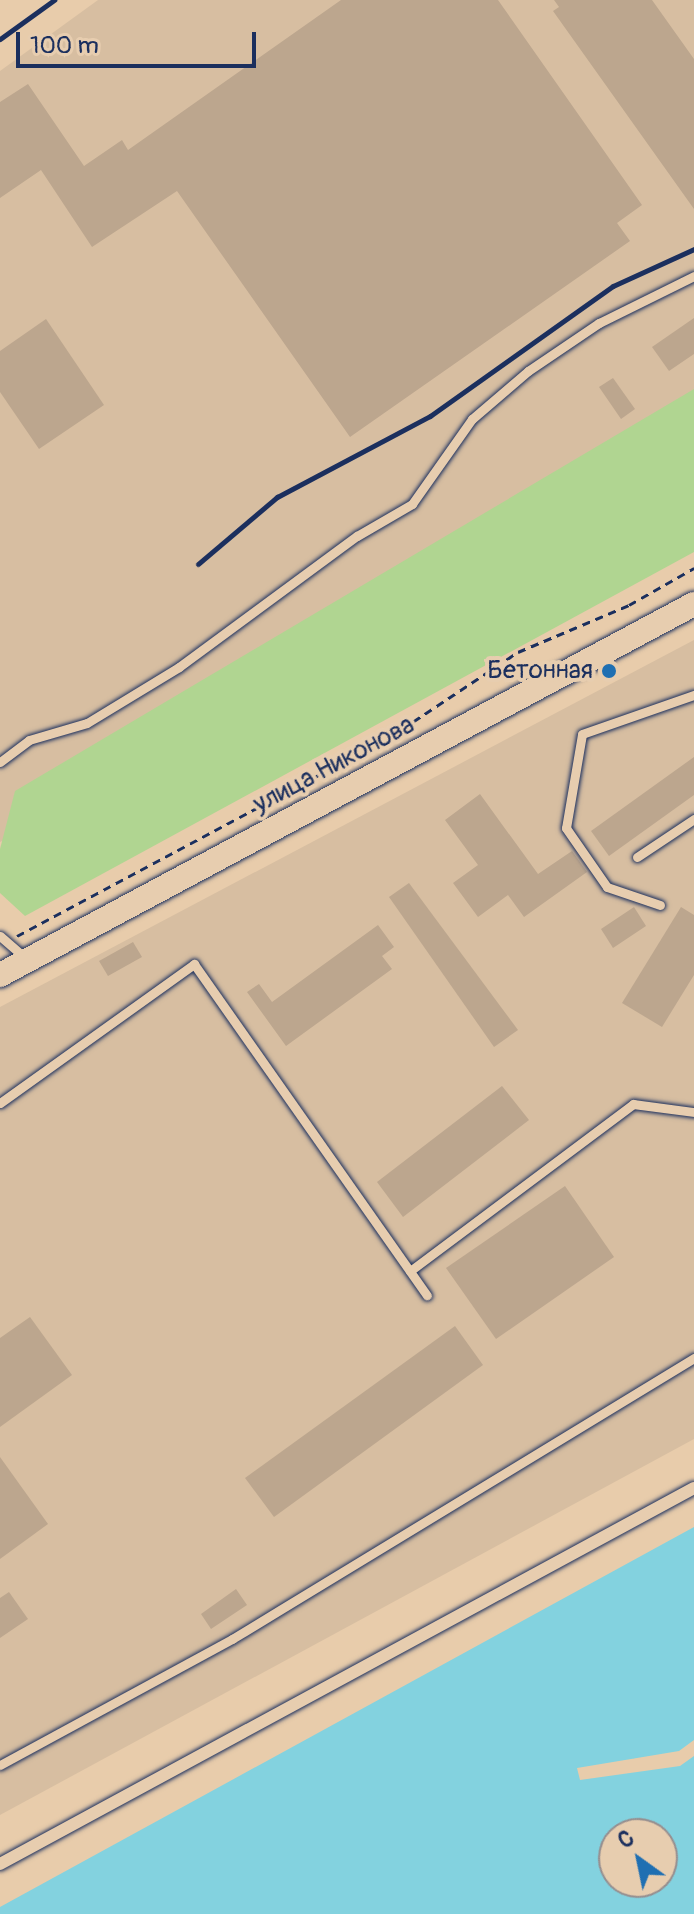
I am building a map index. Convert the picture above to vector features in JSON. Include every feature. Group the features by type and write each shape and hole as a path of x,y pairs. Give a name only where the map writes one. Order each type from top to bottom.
{"main road":[{"name":"улица Никонова","path":"0,975 694,604"}],"street":[{"path":"0,1864 694,1488"}],"lane":[{"path":"0,762 29,740 87,723 179,667 357,536 412,504 472,419 528,371 599,323 694,276"},
{"path":"660,905 607,887 566,828 582,734 694,695"},
{"path":"637,857 694,819"},
{"path":"3,939 28,960"},
{"path":"0,1103 194,964 427,1295"},
{"path":"410,1271 633,1104 694,1112"},
{"path":"0,1765 232,1639 694,1358"}],"path":[{"path":"3,939 390,737 518,652 629,605 694,568"}],"shaded area":[{"path":"98,0 694,0 694,493 0,842 0,71"},
{"path":"694,640 694,1439 0,1815 0,1007"}],"green space":[{"path":"694,389 694,552 25,916 0,893 0,849 15,791"}],"water":[{"path":"694,1527 694,1740 679,1751 577,1768 580,1780 680,1766 694,1756 694,1914 0,1914 0,1907"}],"building":[{"path":"341,0 498,0 642,205 617,223 630,241 350,437 177,191 92,247 41,170 0,198 0,102 28,84 84,166 122,140 128,150"},
{"path":"554,0 652,0 694,59 694,209 553,11 559,7"},
{"path":"694,318 694,354 669,371 652,347"},
{"path":"46,319 104,405 39,449 0,392 0,351"},
{"path":"613,378 635,409 621,419 599,387"},
{"path":"694,757 694,795 609,856 591,831"},
{"path":"480,794 538,874 572,851 587,872 524,917 508,895 478,917 453,883 478,865 445,820"},
{"path":"409,883 518,1030 494,1047 389,897"},
{"path":"634,907 646,926 613,948 601,929"},
{"path":"681,907 694,915 694,975 662,1027 622,1003"},
{"path":"378,925 394,947 382,956 392,969 286,1046 247,992 259,984 272,1002"},
{"path":"133,942 142,957 108,976 99,961"},
{"path":"502,1086 529,1120 403,1217 377,1182"},
{"path":"565,1186 614,1257 496,1339 446,1268"},
{"path":"30,1317 72,1375 0,1427 0,1338"},
{"path":"455,1326 483,1365 274,1517 245,1478"},
{"path":"0,1457 48,1524 0,1559"},
{"path":"236,1589 247,1605 211,1629 201,1614"},
{"path":"9,1592 28,1619 0,1638 0,1598"}],"railway":[{"path":"0,39 54,0"},
{"path":"198,564 277,497 430,416 613,286 694,249"}],"place":[{"name":"Бетонная","path":"609,671"}]}
